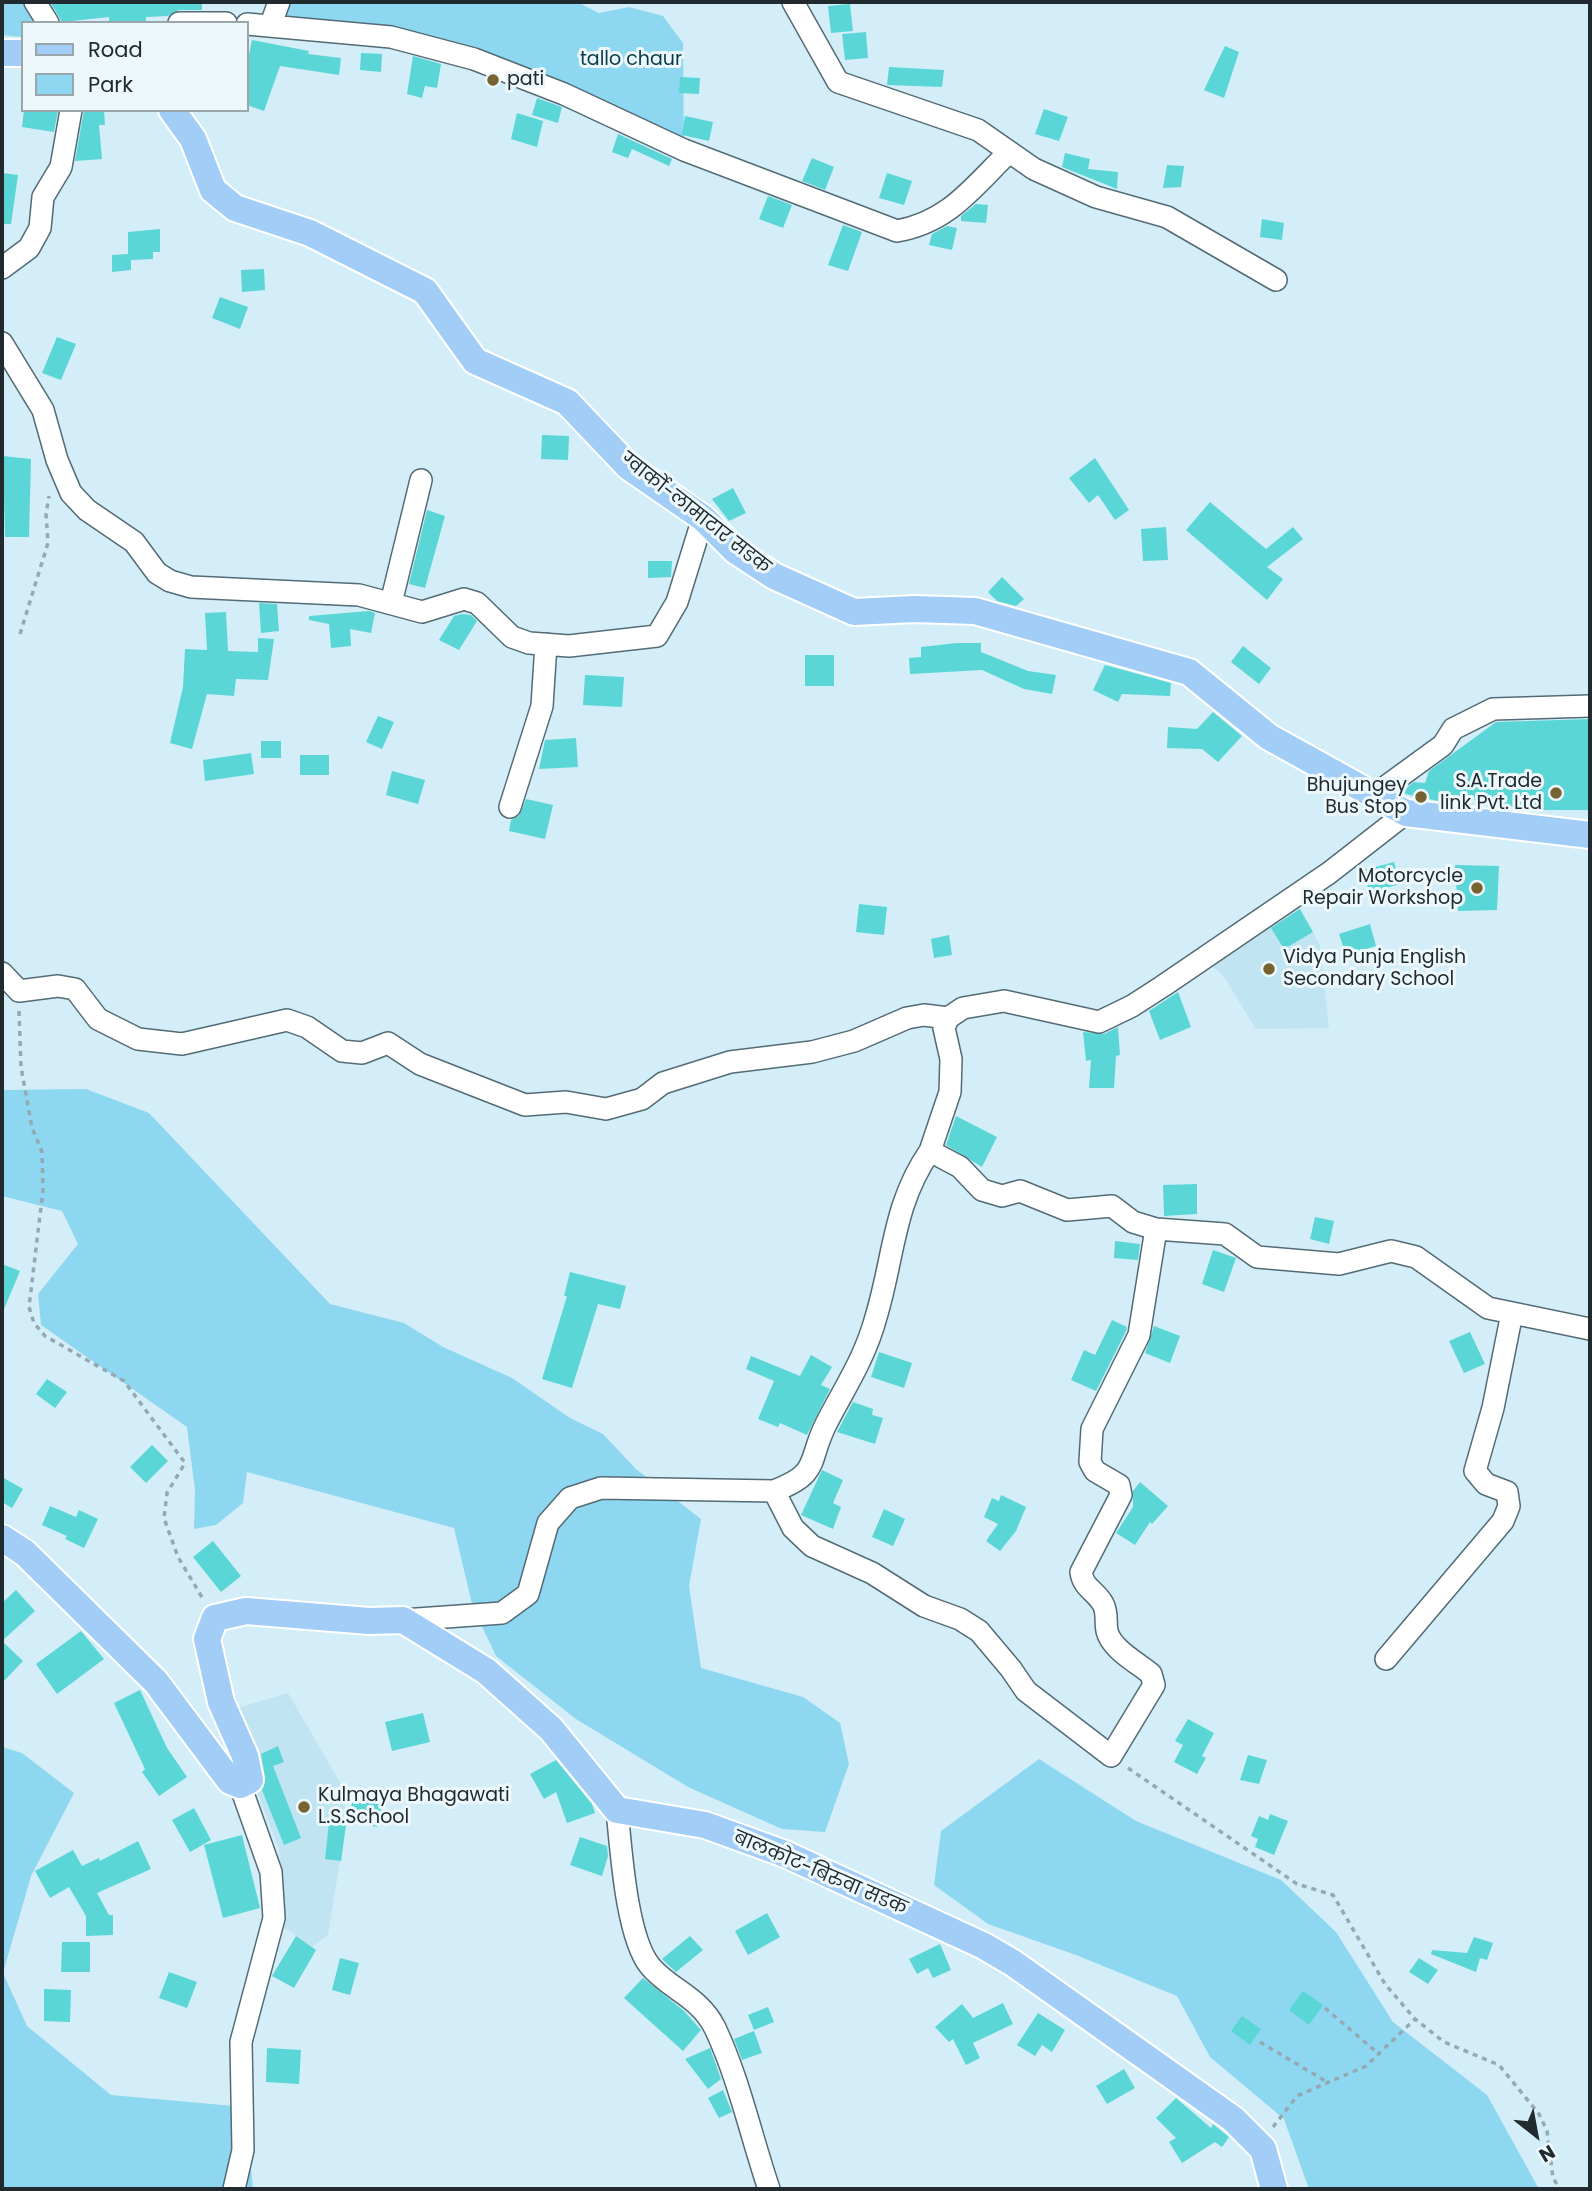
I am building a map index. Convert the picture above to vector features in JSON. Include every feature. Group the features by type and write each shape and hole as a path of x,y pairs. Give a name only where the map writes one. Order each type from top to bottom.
{"main road":[{"path":"2,53 21,53"},
{"name":"ग्वार्को-लामाटार सडक","path":"173,112 193,139 213,190 235,208 310,233 425,290 475,361 567,402 629,467 702,518 736,551 774,576 854,612 915,609 975,611 1189,671 1269,737 1406,813 1590,835"},
{"path":"2,1538 25,1553 156,1682 230,1781 240,1785 250,1780 245,1756 221,1702 207,1639 215,1618 246,1611 369,1621 403,1620 486,1671 551,1729 617,1810"},
{"name":"बालकोट-बिरुवा सडक","path":"617,1810 705,1825 785,1854 984,1946 1024,1971 1233,2119 1263,2149 1274,2189"}],"street":[{"path":"35,2 47,21"},
{"path":"271,24 279,2"},
{"path":"793,2 838,82 978,130 1034,169 1096,197 1167,217 1276,280"},
{"path":"248,23 391,37 474,59 564,94 684,150 897,231 923,226 944,214 1009,152"},
{"path":"2,268 29,248 40,228 43,197 61,167 72,112"},
{"path":"2,342 43,411 57,460 71,493 87,510 134,542 157,573 170,581 191,587 359,595 422,612 464,599 477,603 512,637 528,643 569,646 657,636 677,602 702,518"},
{"path":"391,604 421,480"},
{"path":"510,807 542,706 546,644"},
{"path":"1373,796 1443,745 1454,729 1493,709 1590,706"},
{"path":"403,1620 502,1613 528,1594 548,1523 570,1498 601,1488 774,1491 801,1480 815,1457 825,1425 858,1371 877,1316 905,1193 930,1151 950,1092 951,1059 944,1028 948,1018 963,1008 1004,1001 1099,1022 1132,1006 1163,986 1329,873 1406,813"},
{"path":"2,973 19,991 58,986 75,989 98,1019 138,1039 182,1044 287,1020 307,1027 342,1051 362,1053 388,1043 420,1064 525,1105 566,1102 606,1109 642,1099 663,1083 730,1062 812,1052 854,1041 915,1017 948,1018"},
{"path":"930,1151 960,1167 982,1190 1002,1196 1020,1191 1067,1210 1112,1206 1133,1222 1156,1229 1225,1234 1257,1257 1339,1264 1391,1251 1416,1258 1488,1308 1590,1329"},
{"path":"774,1491 793,1528 812,1546 872,1573 924,1606 960,1619 979,1631 1012,1669 1026,1691 1111,1756 1154,1685 1152,1674 1115,1646 1107,1633 1107,1616 1102,1601 1082,1582 1081,1572 1121,1495 1119,1485 1094,1471 1090,1462 1092,1429 1139,1335 1156,1229"},
{"path":"1385,1659 1503,1521 1509,1506 1507,1492 1486,1484 1475,1471 1493,1408 1512,1313"},
{"path":"234,2189 243,2150 241,2042 274,1918 271,1872 240,1785"},
{"path":"617,1810 625,1892 642,1950 650,1966 692,1997 713,2025 735,2077 749,2132 769,2189"}],"path":[{"path":"20,634 48,543 46,514 57,460"},
{"path":"19,991 21,1067 32,1128 42,1152 38,1250 29,1307 34,1323 44,1336 124,1381 185,1463 167,1493 164,1518 183,1567 215,1618"},
{"path":"1111,1756 1297,1884 1332,1895 1385,1984 1416,2019 1444,2042 1499,2065 1539,2114 1547,2131 1553,2178 1560,2189"},
{"path":"1325,2008 1380,2054"},
{"path":"1263,2149 1275,2120 1297,2096 1366,2066 1416,2019"},
{"path":"1260,2042 1328,2082"}],"shaded area":[{"name":"Vidya Punja English Secondary School","path":"1299,908 1320,945 1329,1028 1256,1029 1224,977 1206,960"},
{"name":"Kulmaya Bhagawati L.S.School","path":"288,1693 344,1789 346,1825 328,1935 312,1947 285,1928 279,1849 245,1760 234,1709"}],"green space":[{"path":"2,2 29,2 42,21 21,21 21,37 2,35"},
{"name":"tallo chaur","path":"290,2 577,2 599,13 629,7 663,16 683,43 684,150 553,77 514,73 474,59 284,26"},
{"path":"86,1089 149,1113 330,1304 404,1323 443,1347 512,1378 570,1418 603,1434 636,1469 701,1519 689,1586 701,1668 803,1697 840,1723 849,1764 825,1832 782,1829 688,1787 576,1719 496,1656 473,1608 454,1528 247,1472 243,1503 216,1525 194,1529 195,1490 187,1427 41,1325 38,1294 78,1244 62,1211 2,1196 2,1090"},
{"path":"2,1747 22,1753 74,1793 31,1876 3,1973 27,2026 111,2095 245,2107 253,2189 2,2189"},
{"path":"1039,1759 1136,1821 1281,1880 1336,1932 1393,2022 1487,2095 1539,2189 1309,2189 1284,2119 1210,2057 1177,1996 1076,1955 988,1924 934,1885 941,1831"}],"building":[{"path":"50,2 202,2 202,10 179,10 168,16 146,17 146,21 109,21 109,17 61,21"},
{"path":"850,4 853,31 831,33 828,6"},
{"path":"866,32 868,58 845,60 842,34"},
{"path":"252,40 309,51 308,54 341,58 339,75 280,66 264,111 248,105 248,60"},
{"path":"1225,46 1239,52 1224,98 1204,90"},
{"path":"361,53 382,54 381,72 360,70"},
{"path":"413,56 441,64 437,88 425,86 422,98 407,94"},
{"path":"889,67 944,70 942,87 887,85"},
{"path":"680,77 700,78 699,94 679,93"},
{"path":"537,98 562,107 558,123 532,115"},
{"path":"1044,109 1068,117 1059,141 1035,134"},
{"path":"24,112 58,112 54,132 22,127"},
{"path":"84,112 104,112 105,125 99,125 102,159 75,161"},
{"path":"517,113 543,121 537,147 511,139"},
{"path":"685,116 713,122 709,141 682,135"},
{"path":"618,134 672,159 669,166 632,149 628,158 612,152"},
{"path":"1065,153 1090,159 1088,169 1118,172 1117,189 1062,167"},
{"path":"812,158 834,167 825,190 802,181"},
{"path":"1167,165 1184,166 1181,187 1163,188"},
{"path":"2,173 18,175 11,224 2,224"},
{"path":"887,173 912,181 904,205 879,198"},
{"path":"768,196 792,205 783,228 759,219"},
{"path":"976,204 988,205 986,223 961,221 961,216"},
{"path":"1262,219 1284,223 1282,240 1260,237"},
{"path":"843,225 862,232 848,271 828,265"},
{"path":"947,226 957,228 952,250 929,245 932,234"},
{"path":"160,229 160,252 153,252 153,259 131,260 131,270 112,272 112,255 128,254 128,232"},
{"path":"264,269 265,290 242,292 241,270"},
{"path":"220,297 248,307 240,329 212,318"},
{"path":"57,337 76,344 61,380 42,373"},
{"path":"542,435 569,436 568,460 541,459"},
{"path":"3,456 31,459 29,537 5,537"},
{"path":"1095,458 1129,510 1115,520 1098,495 1089,503 1069,478"},
{"path":"733,488 746,513 729,521 712,499"},
{"path":"1210,502 1266,549 1293,527 1303,539 1267,567 1283,579 1267,600 1186,530"},
{"path":"427,510 445,516 425,588 409,584"},
{"path":"1166,527 1168,560 1143,561 1141,529"},
{"path":"648,561 672,561 671,577 648,578"},
{"path":"1002,577 1024,599 1016,606 997,601 988,592"},
{"path":"259,603 277,604 279,631 261,633"},
{"path":"369,611 375,613 371,633 350,629 351,646 331,648 329,624 309,620 309,616"},
{"path":"226,612 228,651 258,652 258,638 274,639 268,680 236,679 234,696 207,694 192,749 170,743 183,687 185,649 207,650 205,613"},
{"path":"471,615 477,621 459,650 439,640 454,616"},
{"path":"981,643 981,652 1028,671 1056,675 1052,694 1024,689 982,670 910,674 909,658 921,657 921,647"},
{"path":"1243,646 1271,668 1259,684 1231,662"},
{"path":"805,655 834,655 834,686 805,686"},
{"path":"1105,665 1171,683 1170,696 1122,694 1118,702 1093,690"},
{"path":"585,675 624,677 622,707 583,705"},
{"path":"1213,712 1242,736 1218,762 1202,749 1167,748 1168,727 1197,729"},
{"path":"378,716 394,722 382,749 366,742"},
{"path":"1590,719 1590,810 1530,810 1439,793 1438,801 1405,794 1405,789 1414,782 1425,783 1429,771 1496,722"},
{"path":"576,738 578,767 539,769 545,740"},
{"path":"261,741 281,741 281,758 261,758"},
{"path":"251,753 254,774 205,781 203,760"},
{"path":"300,755 329,755 329,775 300,775"},
{"path":"392,771 425,780 418,804 386,795"},
{"path":"526,799 553,805 545,839 509,831 511,820 519,816"},
{"path":"1394,862 1400,884 1369,893 1364,870"},
{"name":"Motorcycle Repair Workshop","path":"1455,865 1499,866 1497,910 1458,911"},
{"path":"859,904 887,907 884,935 856,932"},
{"path":"1300,909 1313,932 1284,949 1271,928"},
{"path":"1370,924 1376,946 1346,955 1339,934"},
{"path":"949,935 952,955 934,958 931,939"},
{"path":"1178,992 1191,1027 1160,1040 1149,1011"},
{"path":"1118,1027 1120,1055 1116,1056 1114,1088 1089,1088 1091,1060 1086,1061 1083,1032 1104,1034"},
{"path":"956,1116 997,1137 982,1167 946,1145"},
{"path":"1197,1184 1197,1214 1164,1216 1163,1185"},
{"path":"1315,1217 1334,1221 1329,1244 1310,1239"},
{"path":"1115,1241 1140,1244 1138,1260 1114,1258"},
{"path":"1213,1250 1236,1258 1224,1292 1202,1284"},
{"path":"2,1264 20,1271 2,1314"},
{"path":"570,1272 626,1286 620,1309 598,1304 572,1388 542,1379 567,1296 564,1296"},
{"path":"1112,1320 1127,1327 1096,1391 1071,1380 1084,1350 1095,1355"},
{"path":"1154,1326 1180,1336 1170,1363 1145,1353"},
{"path":"1470,1332 1485,1364 1464,1373 1449,1341"},
{"path":"879,1352 912,1363 904,1388 871,1377"},
{"path":"811,1355 832,1367 821,1385 830,1389 807,1435 780,1423 778,1427 758,1419 774,1381 746,1369 751,1356 800,1376"},
{"path":"47,1379 67,1392 55,1408 36,1394"},
{"path":"853,1402 873,1409 872,1415 883,1418 875,1444 837,1432"},
{"path":"152,1445 168,1461 146,1483 130,1467"},
{"path":"822,1470 843,1480 833,1503 841,1507 833,1529 801,1515"},
{"path":"2,1477 23,1489 12,1508 2,1502"},
{"path":"1140,1482 1168,1506 1152,1524 1150,1522 1135,1545 1116,1533 1133,1507 1133,1491"},
{"path":"1001,1495 1026,1507 1016,1531 1000,1551 986,1541 998,1524 984,1517 992,1498 999,1501"},
{"path":"50,1506 76,1517 79,1510 98,1519 84,1548 65,1539 67,1536 42,1525"},
{"path":"884,1509 905,1519 893,1546 872,1537"},
{"path":"213,1541 241,1576 221,1592 193,1557"},
{"path":"16,1590 35,1611 2,1641 2,1603"},
{"path":"81,1631 104,1659 57,1694 36,1664"},
{"path":"2,1641 23,1661 2,1683"},
{"path":"140,1690 167,1748 187,1777 159,1796 142,1772 145,1769 114,1703"},
{"path":"423,1713 430,1742 392,1751 385,1722"},
{"path":"1188,1719 1214,1733 1202,1756 1206,1758 1197,1774 1174,1762 1183,1745 1175,1741"},
{"path":"278,1746 284,1762 273,1766 301,1838 284,1845 262,1790 265,1777 261,1754"},
{"path":"1248,1755 1267,1760 1259,1784 1240,1780"},
{"path":"556,1760 592,1804 595,1813 567,1823 556,1792 544,1799 530,1774"},
{"path":"354,1794 383,1800 377,1827 348,1821"},
{"path":"194,1808 211,1840 190,1852 172,1820"},
{"path":"1270,1814 1288,1821 1274,1855 1255,1847 1258,1839 1251,1836 1259,1816 1268,1820"},
{"path":"329,1823 346,1825 341,1861 325,1859"},
{"path":"242,1835 260,1908 223,1918 204,1845"},
{"path":"580,1837 607,1846 608,1856 602,1876 570,1865"},
{"path":"138,1841 151,1869 97,1893 109,1915 113,1915 113,1935 86,1936 86,1916 69,1887 50,1898 35,1871 73,1850 82,1866 99,1858 100,1861"},
{"path":"767,1913 780,1937 748,1955 735,1931"},
{"path":"296,1936 316,1950 294,1988 272,1976"},
{"path":"690,1936 703,1950 676,1972 662,1959"},
{"path":"1474,1937 1493,1943 1487,1960 1480,1958 1476,1972 1431,1954 1432,1950 1467,1953"},
{"path":"62,1942 90,1942 90,1972 61,1972"},
{"path":"940,1944 951,1970 933,1978 928,1968 917,1974 909,1959"},
{"path":"340,1958 359,1963 350,1995 332,1990"},
{"path":"1419,1958 1438,1970 1428,1984 1409,1972"},
{"path":"169,1972 197,1982 187,2008 159,1998"},
{"path":"643,1978 684,2011 701,2030 683,2051 624,1998"},
{"path":"44,1989 71,1990 70,2022 44,2021"},
{"path":"1303,1991 1323,2005 1309,2025 1289,2010"},
{"path":"1003,2003 1013,2024 973,2043 980,2058 966,2065 953,2039 949,2042 935,2027 962,2004 973,2018"},
{"path":"768,2007 774,2022 754,2030 748,2015"},
{"path":"1038,2013 1065,2030 1052,2052 1042,2045 1035,2056 1017,2045"},
{"path":"1242,2016 1261,2029 1250,2045 1231,2031"},
{"path":"754,2031 762,2053 742,2060 734,2039"},
{"path":"267,2048 301,2050 299,2084 266,2082"},
{"path":"710,2048 721,2079 708,2089 685,2059"},
{"path":"1124,2069 1135,2088 1107,2104 1096,2086"},
{"path":"723,2090 732,2112 719,2118 708,2098"},
{"path":"1176,2098 1211,2128 1213,2124 1229,2137 1222,2147 1215,2142 1182,2163 1169,2142 1176,2138 1156,2118"}],"place":[{"name":"pati","path":"493,80"},
{"name":"S.A.Trade link Pvt. Ltd","path":"1556,793"},
{"name":"Bhujungey Bus Stop","path":"1421,797"},
{"name":"Motorcycle Repair Workshop","path":"1477,888"},
{"name":"Vidya Punja English Secondary School","path":"1269,969"},
{"name":"Kulmaya Bhagawati L.S.School","path":"304,1807"}]}
